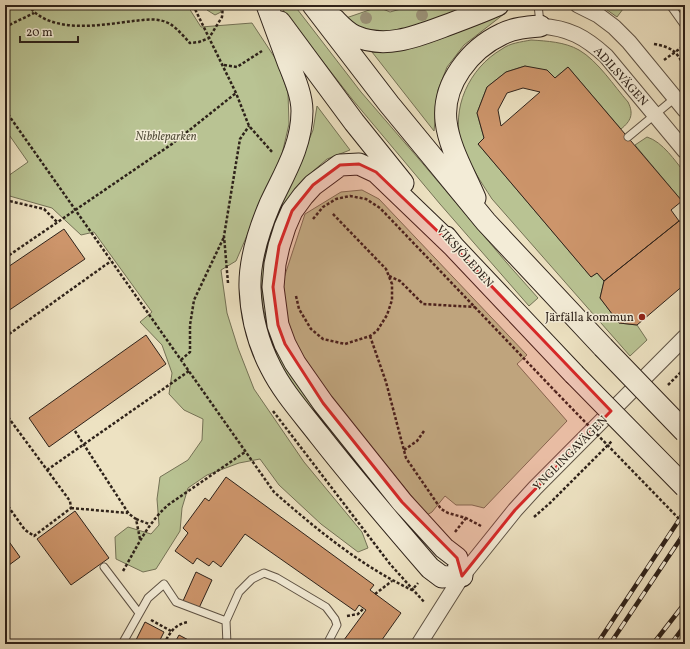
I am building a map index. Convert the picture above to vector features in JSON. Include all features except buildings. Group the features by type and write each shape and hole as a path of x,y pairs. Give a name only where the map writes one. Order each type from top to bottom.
{"main road":[{"name":"VIKSJÖLEDEN","path":"267,5 354,122 454,247 574,374 685,487"},
{"path":"267,5 296,84 302,110 299,139 259,232 252,261 250,286 252,312 260,342 270,368 289,396 346,470 430,568 442,577 462,576 457,558 444,548 402,502 323,403 299,369 285,344 278,325 273,287 274,264 285,227 292,211 313,185 340,165 359,164 376,172 454,247"},
{"path":"313,5 389,104 486,222 685,432"},
{"path":"320,5 344,30 354,36 381,42 396,41 417,36 498,5"},
{"path":"486,222 451,140 446,121 449,92 455,78 463,66 489,42 503,34 520,28 540,26"}],"street":[{"path":"578,5 598,15 614,27 629,42 685,110"},
{"name":"ADILSVÄGEN","path":"540,26 561,29 577,34 592,43 606,56 685,151"},
{"name":"YNGLINGAVÄGEN","path":"419,644 462,576 494,535 535,488 685,337"}],"lane":[{"path":"538,5 540,26"},
{"path":"670,5 685,26"},
{"path":"628,137 675,98"},
{"path":"104,567 139,613"},
{"path":"227,644 223,620 239,592 252,579 264,573 277,578 326,607 336,619 337,626 326,644"},
{"path":"122,644 148,598 164,584 176,602 223,620"}],"path":[{"path":"28,5 34,12 52,22 75,26 155,19 170,24 190,43 199,42 209,38 222,17 223,5"},
{"path":"193,5 224,65 248,126 274,154"},
{"path":"5,27 34,12"},
{"path":"651,45 662,46 675,52 685,69"},
{"path":"660,62 685,45"},
{"path":"224,65 237,67 264,50"},
{"path":"5,258 172,144 236,93"},
{"path":"5,110 189,371 244,452 274,492 314,527 332,540 392,581 412,590"},
{"path":"309,224 323,207 336,199 350,196 366,199 380,208 685,525"},
{"path":"5,200 44,210 57,222"},
{"path":"296,295 299,309 311,329 323,339 345,344 370,336 377,331 387,315 392,300 392,284 386,269 332,213"},
{"path":"181,360 190,352 190,325 194,300 224,236"},
{"path":"5,338 111,261"},
{"path":"388,275 400,281 423,304 475,307"},
{"path":"370,336 386,382 406,458 441,509 448,513 466,518 494,535"},
{"path":"665,388 685,368"},
{"path":"47,470 189,371"},
{"path":"5,414 70,501 71,508"},
{"path":"75,431 129,514"},
{"path":"404,450 417,441 424,431"},
{"path":"532,518 545,508 616,436"},
{"path":"116,584 149,524 168,505 244,452"},
{"path":"5,502 25,530 34,536 71,508 129,514 149,524"},
{"path":"136,518 140,540"},
{"path":"375,594 392,581"},
{"path":"336,619 358,614 364,608"},
{"path":"139,613 171,631"},
{"path":"164,644 174,627 183,623 201,620 223,620"}],"highlighted area":[{"path":"359,164 376,172 454,247 611,411 515,510 462,576 457,558 402,502 366,458 323,403 285,344 278,325 273,287 279,246 292,211 313,185 340,165"}],"green space":[{"name":"Nibbleparken","path":"5,5 187,5 201,27 252,23 277,61 288,93 289,124 282,154 236,261 221,270 227,313 238,348 254,389 304,462 362,532 368,548 358,552 321,524 279,485 260,459 239,463 207,475 188,488 182,508 180,531 156,569 143,572 116,559 115,537 128,527 151,534 159,525 157,499 160,477 188,460 202,440 203,419 184,410 169,394 172,373 162,345 140,322 152,312 94,232 81,235 52,208 6,195 8,176 28,162 5,129"},
{"path":"205,5 218,5 221,12 215,15 207,10"},
{"path":"279,5 294,5 361,92 538,298 529,306 440,204 352,99"},
{"path":"415,5 471,5 423,25 385,33 363,29 346,18 378,7 390,12"},
{"path":"600,5 626,5 617,17"},
{"path":"504,14 464,45 447,67 438,90 434,131 372,52 405,49 440,39"},
{"path":"531,40 550,41 574,47 586,55 599,67 628,102 631,110 629,120 621,129 568,67 555,78 525,66 506,72 487,87 477,113 484,138 478,144 591,277 597,273 604,281 600,298 619,323 637,325 647,340 630,356 492,199 462,146 459,132 461,104 465,91 472,78 490,57 508,45"},
{"path":"317,106 350,150 327,159 312,172 293,192 274,226 266,253 263,283 263,307 270,335 283,361 420,535 415,540 320,425 276,359 257,295 265,237 294,177 313,130"},
{"path":"647,137 653,139 663,147 685,173 685,201 682,201 635,145"},
{"path":"362,190 379,199 527,355 517,364 567,421 484,508 472,505 456,505 445,496 432,512 427,515 330,396 289,335 282,284 305,214 341,192"}],"railway":[{"path":"597,644 685,511"},
{"path":"610,644 685,532"},
{"path":"653,644 685,603"},
{"path":"671,644 685,625"}],"place":[{"name":"Järfälla kommun","path":"642,317"}]}
